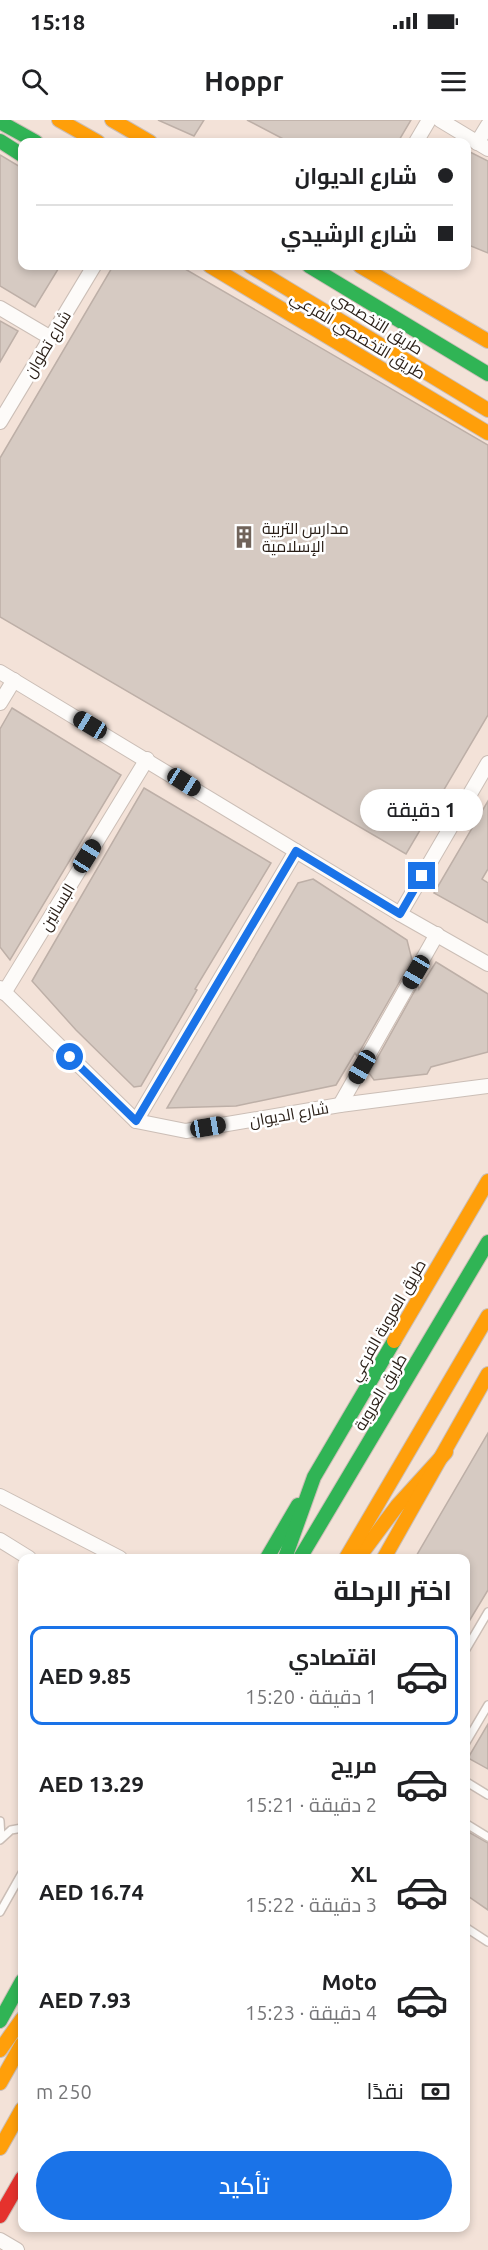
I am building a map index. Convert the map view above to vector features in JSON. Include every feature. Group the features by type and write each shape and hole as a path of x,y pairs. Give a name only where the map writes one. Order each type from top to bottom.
{"main road":[{"path":"59,120 91,138"},
{"path":"112,120 143,138"},
{"path":"0,122 29,138"},
{"path":"0,141 18,152"},
{"name":"طريق التخصصي الفرعي","path":"217,270 488,433"},
{"name":"طريق التخصصي","path":"257,270 488,410"},
{"name":"طريق التخصصي","path":"316,270 488,375"},
{"path":"367,270 488,341"},
{"name":"طريق العروبة الفرعي","path":"269,1554 488,1181"},
{"name":"طريق العروبة","path":"302,1554 488,1242"},
{"path":"347,1554 488,1316"},
{"path":"386,1554 488,1374"},
{"path":"361,1554 397,1506 446,1452"},
{"name":"طريق العروبة الفرعي","path":"286,1554 314,1477"},
{"path":"0,2021 18,1988"},
{"path":"0,2050 18,2025"},
{"path":"0,2083 18,2051"},
{"path":"0,2148 18,2116"},
{"path":"11,2198 18,2181"},
{"path":"0,2216 18,2185"}],"street":[{"path":"418,138 429,120"},
{"path":"440,120 470,138"},
{"path":"483,146 488,125"},
{"name":"شارع تطوان","path":"0,422 92,270"},
{"path":"0,308 51,338"},
{"path":"0,672 400,914 488,963"},
{"path":"0,703 14,680"},
{"name":"البساتين","path":"2,991 147,759"},
{"path":"400,914 488,763"},
{"path":"2,991 136,1121 296,851"},
{"path":"340,1105 437,934"},
{"name":"شارع الديوان","path":"136,1121 186,1131 340,1105 488,1086"},
{"path":"0,1496 112,1554"},
{"path":"0,1540 23,1554"},
{"path":"0,2240 17,2250"}],"lane":[{"path":"470,1643 488,1612"},
{"path":"470,1736 488,1706"},
{"path":"470,1784 488,1795"},
{"path":"0,1821 1,1839"},
{"path":"470,1826 488,1837"},
{"path":"1,1839 11,1830 18,1828"},
{"path":"0,1912 18,1880"},
{"path":"470,1930 488,1942"}],"building":[{"path":"158,120 204,120 194,136"},
{"path":"247,120 411,120 400,138 281,138"},
{"path":"471,152 488,161 488,253 471,246"},
{"path":"0,155 18,166 18,270 58,270 35,307 0,286"},
{"name":"مدارس التربية الإسلامية","path":"111,270 187,270 488,445 488,715 406,854 0,617 0,458"},
{"path":"0,321 18,331 0,362"},
{"path":"12,708 121,775 10,960 0,947 0,729"},
{"path":"144,788 271,863 195,989 197,990 141,1086 134,1087 76,1030 32,981"},
{"path":"488,801 488,869 482,879 488,883 488,923 434,893"},
{"path":"313,879 407,940 412,960 357,1056 355,1053 336,1085 236,1106 167,1108 298,883"},
{"path":"436,962 488,994 488,1052 431,1067 427,1074 374,1080 369,1073 418,985 419,989"},
{"path":"488,1433 488,1590 470,1620 470,1554 417,1554"},
{"path":"488,1724 488,1769 470,1759 470,1755"},
{"path":"470,1833 488,1843 488,1910 470,1897"}],"traffic: fast":[{"path":"0,122 29,138"},
{"path":"0,141 18,152"},
{"path":"316,270 488,374"},
{"path":"302,1554 488,1242"},
{"path":"286,1554 314,1477 394,1341"},
{"path":"269,1554 298,1505"},
{"path":"0,2021 18,1988"}],"traffic: slow":[{"path":"59,120 91,138"},
{"path":"112,120 143,138"},
{"path":"217,270 488,433"},
{"path":"257,270 488,410"},
{"path":"367,270 488,341"},
{"path":"394,1341 488,1181"},
{"path":"348,1554 488,1316"},
{"path":"386,1554 488,1374"},
{"path":"362,1553 397,1506 446,1452"},
{"path":"0,2050 18,2025"},
{"path":"0,2083 18,2051"},
{"path":"0,2148 18,2116"}],"traffic: jam":[{"path":"0,2216 18,2185"}],"place":[{"name":"مدارس التربية الإسلامية","path":"244,537"}],"route":[{"path":"70,1057 136,1121 296,851 400,914 422,876"}]}
